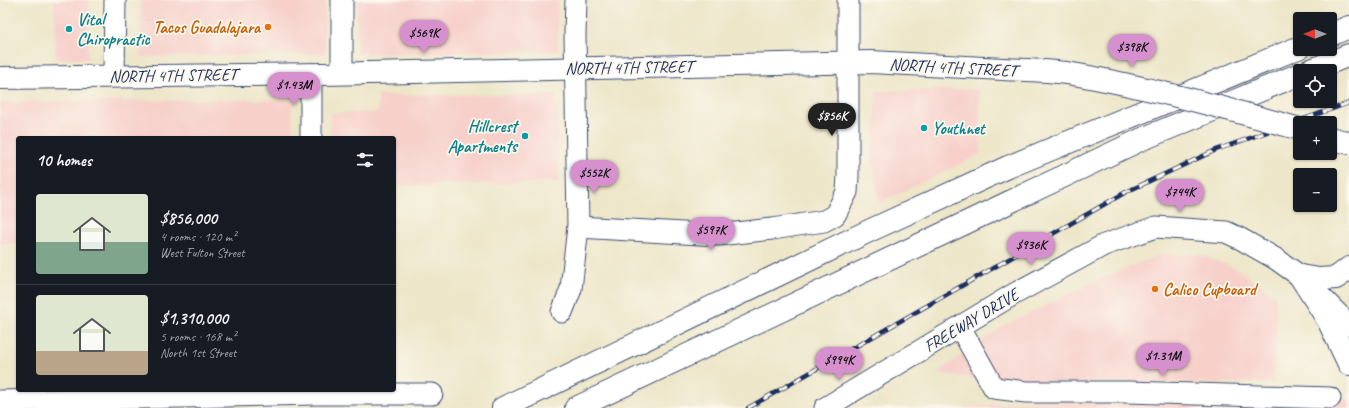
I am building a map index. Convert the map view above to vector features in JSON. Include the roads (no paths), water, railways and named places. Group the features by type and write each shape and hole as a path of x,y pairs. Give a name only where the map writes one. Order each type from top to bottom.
{"main road":[{"path":"503,408 870,230 1008,167 1293,50"},
{"path":"1326,64 1349,55"},
{"name":"NORTH 4TH STREET","path":"0,78 311,74 848,64 871,62 1065,73 1124,84 1293,127"},
{"path":"576,408 1140,140 1293,77"},
{"path":"1337,140 1349,143"},
{"path":"1300,276 1319,279 1336,278 1349,268"},
{"path":"1300,276 1328,320 1349,364"}],"street":[{"path":"114,76 115,0"},
{"path":"342,0 342,73"},
{"path":"562,312 571,289 578,227 576,0"},
{"path":"578,227 718,235 824,221 835,215 847,192 848,176 848,0"},
{"path":"311,74 311,136"},
{"name":"FREEWAY DRIVE","path":"825,408 1014,294 1104,245 1156,227 1226,232 1241,239 1276,259 1300,276 1349,325"},
{"path":"960,327 994,388 1026,392 1127,392 1330,398"},
{"path":"0,401 314,392 432,394"}],"railway":[{"path":"748,408 1126,192 1216,150 1349,103"}],"place":[{"name":"Tacos Guadalajara","path":"268,27"},
{"name":"Vital Chiropractic","path":"69,29"},
{"name":"Youthnet","path":"924,128"},
{"name":"Hillcrest Apartments","path":"525,136"},
{"name":"Calico Cupboard","path":"1155,289"}]}
